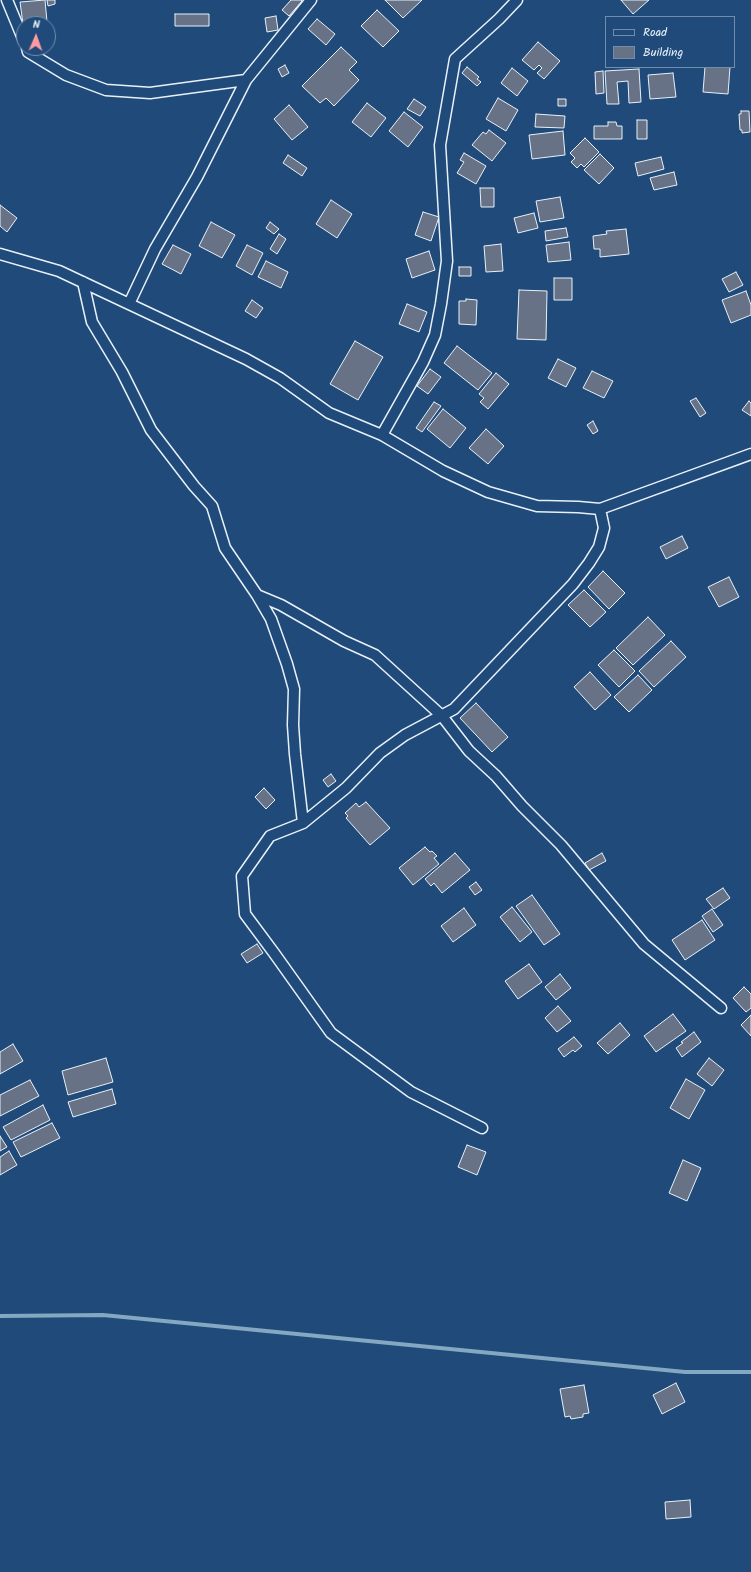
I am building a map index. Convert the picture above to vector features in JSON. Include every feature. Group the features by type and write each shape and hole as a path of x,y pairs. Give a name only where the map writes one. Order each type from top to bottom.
{"street":[{"path":"7,0 16,22"},
{"path":"129,304 155,249 197,177 246,80 311,0"},
{"path":"382,435 423,362 435,335 440,312 447,261 440,145 455,59 499,19 517,0"},
{"path":"35,56 66,75 106,90 150,92 246,80"},
{"path":"0,254 60,271 246,359 280,378 329,413 382,435 443,471 488,492 537,506 600,509 751,454"},
{"path":"83,282 92,322 122,372 151,430 194,486 212,506 225,548 257,594 271,619 294,689 293,725 303,823"},
{"path":"482,1128 411,1092 330,1033 245,914 242,876 270,836 303,823 346,788 380,753 405,735 454,709 573,584 600,548 604,528 600,509"},
{"path":"257,594 281,605 344,641 375,655 442,716 469,751 496,776 526,811 561,845 644,944 721,1008"}],"building":[{"path":"45,0 46,16 22,16 20,2"},
{"path":"47,0 55,0 55,4 48,6"},
{"path":"291,0 302,1 289,16 282,10"},
{"path":"385,0 422,0 403,18"},
{"path":"621,0 649,0 633,14"},
{"path":"377,10 399,31 383,47 361,26"},
{"path":"175,14 209,14 209,26 175,26"},
{"path":"276,16 278,30 267,32 265,18"},
{"path":"317,19 335,34 326,45 308,29"},
{"path":"538,42 560,61 544,79 537,73 542,68 539,65 534,70 522,60"},
{"path":"341,47 357,62 349,70 359,80 334,106 326,98 320,103 302,86"},
{"path":"285,65 289,73 282,77 278,69"},
{"path":"467,67 479,77 477,79 481,82 477,86 462,73"},
{"path":"512,68 528,81 517,96 501,83"},
{"path":"705,68 730,68 728,94 703,92"},
{"path":"639,69 641,102 629,103 628,81 617,82 619,104 607,104 605,71"},
{"path":"603,71 604,93 596,94 595,72"},
{"path":"673,73 676,97 650,99 648,75"},
{"path":"498,98 518,110 506,131 486,119"},
{"path":"414,99 426,107 420,116 407,109"},
{"path":"558,99 566,99 566,106 558,106"},
{"path":"367,103 386,118 371,137 352,122"},
{"path":"289,105 308,127 292,140 274,119"},
{"path":"741,111 749,111 750,132 742,133 742,130 740,130 739,114 741,114"},
{"path":"404,112 423,127 408,147 389,131"},
{"path":"536,114 565,116 564,128 535,127"},
{"path":"637,120 647,120 647,139 637,139"},
{"path":"608,122 616,122 617,126 622,126 622,139 594,139 594,126 608,126"},
{"path":"489,130 506,143 492,161 472,145 483,132 486,134"},
{"path":"563,131 565,155 532,159 529,135"},
{"path":"585,138 599,152 584,167 581,164 577,168 571,162 575,158 570,153"},
{"path":"464,153 486,166 476,184 457,173 464,162 460,160"},
{"path":"600,154 614,168 599,184 584,170"},
{"path":"288,155 307,168 302,176 283,163"},
{"path":"661,157 664,169 638,176 635,163"},
{"path":"674,172 677,185 654,190 650,178"},
{"path":"480,188 494,188 494,207 481,207"},
{"path":"560,197 564,218 540,222 536,201"},
{"path":"331,200 352,214 337,238 316,224"},
{"path":"0,205 17,218 7,232 0,226"},
{"path":"423,212 439,217 431,241 415,235"},
{"path":"534,213 538,228 518,233 514,218"},
{"path":"211,222 235,235 222,258 199,246"},
{"path":"270,222 279,229 274,234 266,228"},
{"path":"566,228 568,237 546,241 545,231"},
{"path":"626,229 629,254 600,257 600,249 594,249 593,236 607,234 606,231"},
{"path":"279,234 286,239 277,254 270,249"},
{"path":"569,242 571,260 548,262 546,245"},
{"path":"501,244 503,271 486,272 484,246"},
{"path":"173,245 191,254 181,274 162,264"},
{"path":"247,245 263,253 252,275 236,266"},
{"path":"429,251 435,270 412,278 406,259"},
{"path":"266,261 288,272 281,288 258,277"},
{"path":"459,267 471,267 471,276 459,276"},
{"path":"736,272 743,285 729,292 722,279"},
{"path":"554,278 572,278 572,300 554,300"},
{"path":"519,290 547,291 546,340 517,339"},
{"path":"746,291 751,305 751,315 731,323 722,300"},
{"path":"466,299 477,300 476,325 459,324 459,301 466,301"},
{"path":"252,300 263,308 256,318 245,311"},
{"path":"407,304 427,312 419,332 399,324"},
{"path":"355,341 383,357 358,400 330,384"},
{"path":"457,346 492,373 478,390 444,363"},
{"path":"558,359 576,368 566,387 548,378"},
{"path":"430,369 441,377 428,394 417,386"},
{"path":"592,371 613,381 604,398 583,388"},
{"path":"496,373 509,384 488,409 480,402 484,398 479,394"},
{"path":"696,398 706,413 700,417 690,401"},
{"path":"749,401 751,403 751,416 742,410"},
{"path":"434,402 441,406 422,432 416,428"},
{"path":"443,409 466,428 450,448 427,429"},
{"path":"593,421 598,431 593,434 587,425"},
{"path":"486,429 504,446 488,464 469,448"},
{"path":"682,536 688,548 666,559 660,547"},
{"path":"603,571 625,593 609,609 588,587"},
{"path":"729,577 739,597 719,607 708,587"},
{"path":"584,590 606,612 590,627 568,605"},
{"path":"648,617 665,635 633,665 616,648"},
{"path":"671,641 686,657 654,687 639,671"},
{"path":"614,650 635,671 619,687 598,665"},
{"path":"590,672 611,695 595,710 574,687"},
{"path":"638,675 652,690 629,712 614,697"},
{"path":"476,703 508,737 492,752 460,718"},
{"path":"331,774 336,781 328,787 323,780"},
{"path":"264,788 275,800 266,809 255,797"},
{"path":"366,802 390,828 370,845 346,818 348,816 345,813 356,803 359,807"},
{"path":"425,847 437,856 434,858 439,864 413,885 399,868"},
{"path":"455,853 470,870 442,893 434,883 431,886 425,879"},
{"path":"602,853 606,861 589,870 585,863"},
{"path":"476,882 482,890 475,895 469,887"},
{"path":"723,888 730,898 714,909 706,899"},
{"path":"532,895 560,934 544,945 516,906"},
{"path":"512,907 532,932 520,942 500,917"},
{"path":"464,908 476,925 453,942 441,926"},
{"path":"712,909 723,925 713,932 702,916"},
{"path":"702,920 715,940 685,960 672,940"},
{"path":"257,944 263,953 247,963 241,954"},
{"path":"529,964 542,982 518,999 505,981"},
{"path":"560,974 571,988 556,1000 545,987"},
{"path":"744,987 751,994 751,1008 746,1012 733,998"},
{"path":"558,1006 571,1021 557,1032 545,1018"},
{"path":"673,1014 686,1031 656,1052 644,1036"},
{"path":"751,1015 751,1036 741,1025"},
{"path":"620,1023 630,1035 608,1054 597,1043"},
{"path":"694,1032 701,1042 682,1057 676,1048"},
{"path":"574,1037 582,1046 575,1052 573,1050 564,1057 558,1049"},
{"path":"13,1044 23,1061 0,1074 0,1052"},
{"path":"106,1058 113,1082 68,1095 62,1071"},
{"path":"709,1058 724,1070 712,1086 697,1074"},
{"path":"686,1079 705,1090 689,1119 670,1108"},
{"path":"30,1080 39,1096 0,1116 0,1095"},
{"path":"112,1089 116,1104 73,1117 68,1102"},
{"path":"43,1105 50,1120 11,1140 3,1127"},
{"path":"52,1123 60,1138 21,1157 13,1142"},
{"path":"0,1136 7,1147 0,1151"},
{"path":"467,1145 486,1152 477,1175 458,1167"},
{"path":"9,1151 17,1165 0,1175 0,1157"},
{"path":"683,1160 701,1168 687,1201 669,1193"},
{"path":"676,1383 685,1402 662,1414 653,1395"},
{"path":"584,1385 589,1413 583,1414 583,1417 571,1419 570,1416 565,1417 560,1389"},
{"path":"690,1500 691,1517 666,1519 665,1502"}],"waterway":[{"path":"0,1316 103,1315 685,1372 751,1372"}]}
